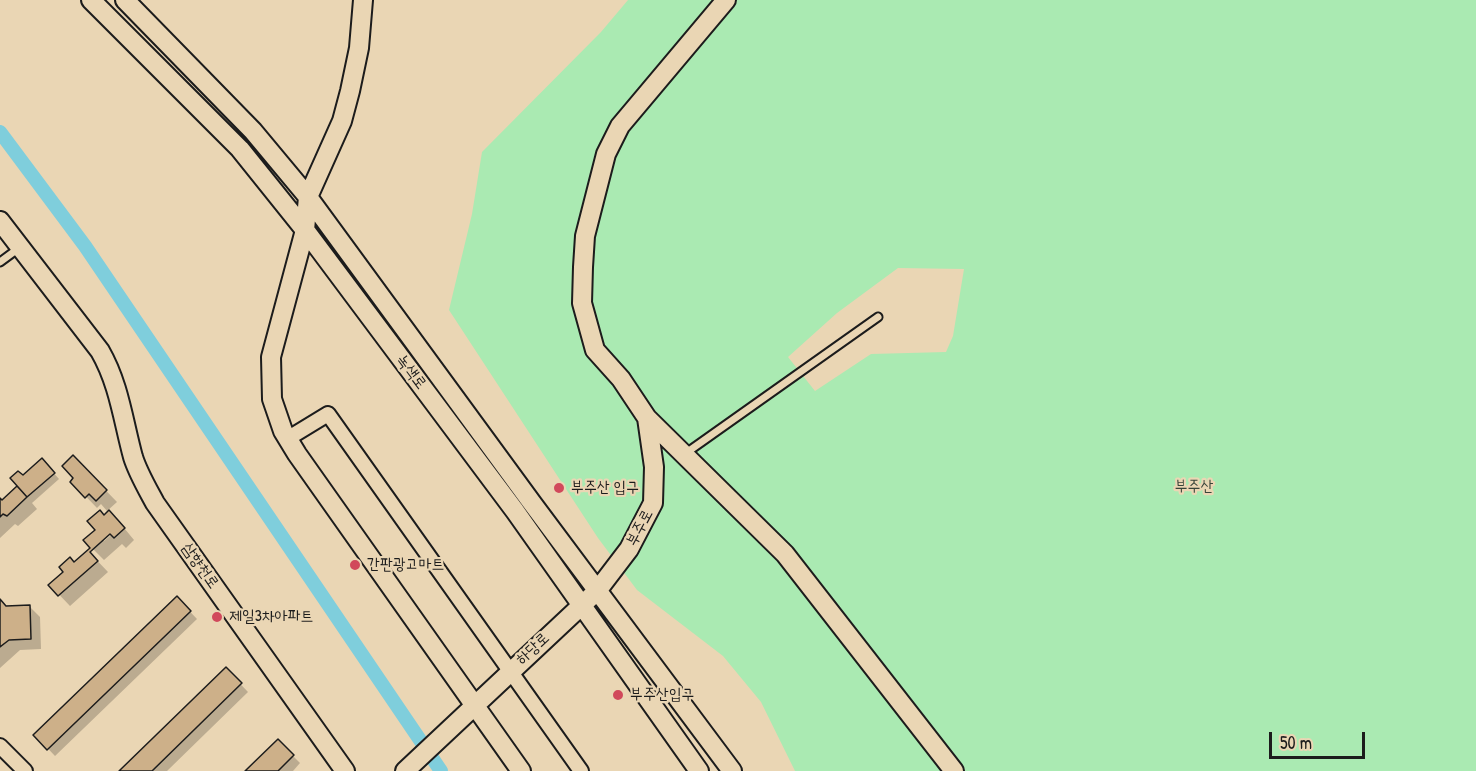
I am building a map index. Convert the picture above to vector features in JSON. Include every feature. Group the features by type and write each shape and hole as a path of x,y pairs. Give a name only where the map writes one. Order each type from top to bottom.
{"street":[{"name":"녹색로","path":"91,0 240,149 305,230 515,511 699,771"},
{"name":"녹색로","path":"125,0 253,130 308,197 732,771"},
{"path":"363,0 359,48 342,121 308,197 305,230 271,357 272,399 287,439 472,706 521,771"},
{"path":"726,0 621,126 606,154 585,236 582,303 595,350 621,379 648,418 785,554 954,771"},
{"name":"삼향천로","path":"0,221 100,351 115,381 134,459 155,503 345,771"},
{"path":"287,439 328,414 581,771"},
{"name":"부주로","path":"597,591 629,549 653,503 654,467 648,418"},
{"name":"하당로","path":"405,771 597,591"},
{"path":"0,746 25,771"}],"lane":[{"path":"0,262 19,248"},
{"path":"684,454 878,317"}],"green space":[{"name":"부주산","path":"628,0 1476,0 1476,771 795,771 761,702 723,656 637,590 598,538 449,310 472,214 482,152 601,32","holes":["898,268 964,269 953,336 946,352 871,354 815,391 788,357 837,313"]}],"building":[{"path":"73,455 107,490 96,501 89,494 85,498 70,482 73,478 62,466"},
{"path":"42,458 55,473 27,497 10,478 18,471 23,475"},
{"path":"17,486 27,497 7,516 3,514 0,517 0,498 2,500"},
{"path":"100,510 104,515 109,510 125,528 114,538 110,534 90,552 98,561 58,596 48,585 63,572 59,567 70,557 74,562 90,548 83,540 95,530 87,521"},
{"path":"177,596 191,611 47,750 33,735"},
{"path":"0,599 6,606 30,605 31,639 9,640 0,647"},
{"path":"226,667 242,683 152,771 119,771"},
{"path":"278,739 294,755 278,771 245,771"}],"waterway":[{"path":"0,132 85,246 441,771"}],"place":[{"name":"부주산 입구","path":"559,488"},
{"name":"간판광고마트","path":"355,565"},
{"name":"제일3차아파트","path":"217,617"},
{"name":"부주산입구","path":"618,695"}]}
